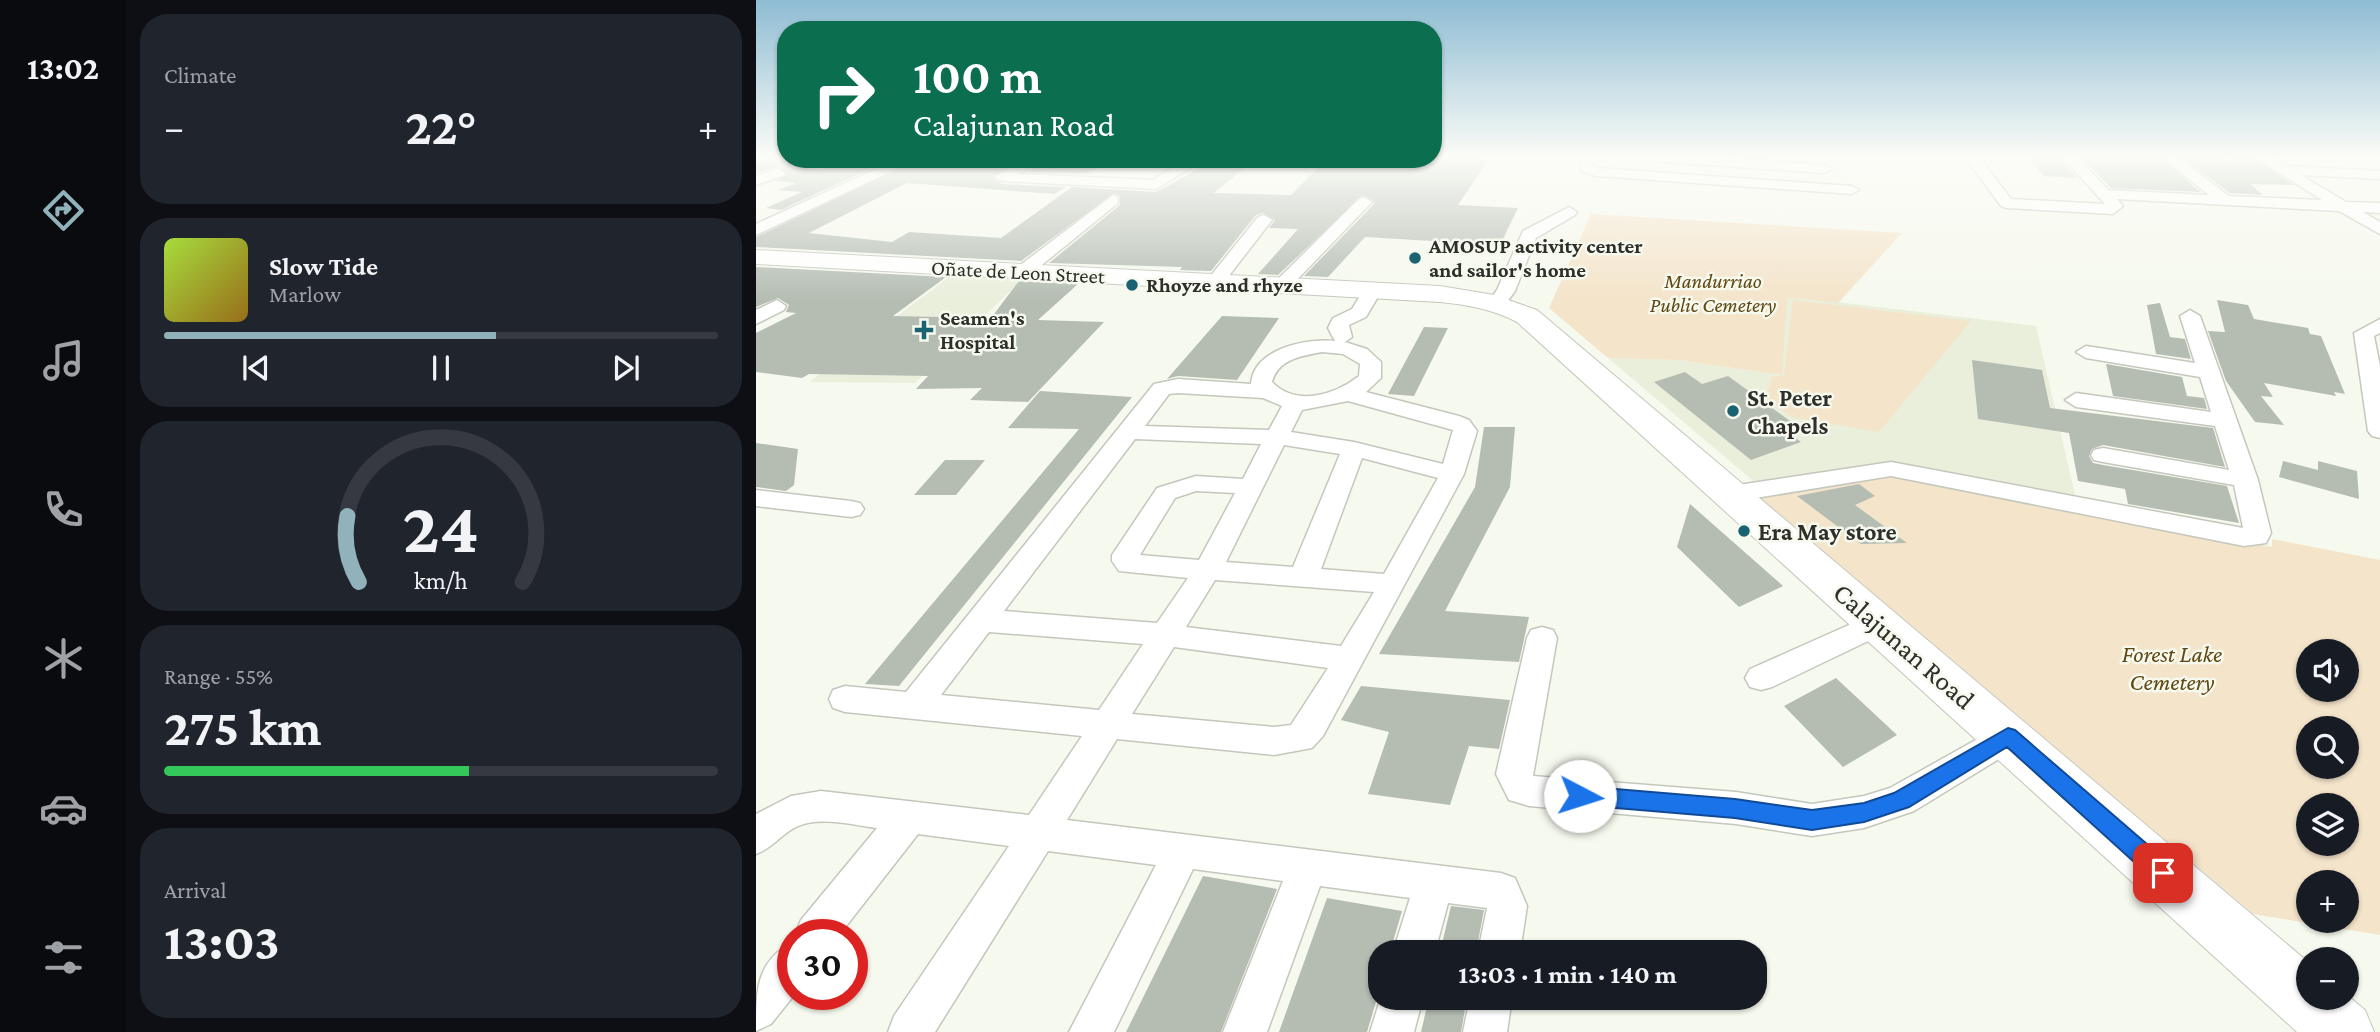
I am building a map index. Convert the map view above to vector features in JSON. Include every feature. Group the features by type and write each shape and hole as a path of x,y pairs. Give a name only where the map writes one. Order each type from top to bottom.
{"main road":[{"name":"Oñate de Leon Street","path":"756,257 1480,297 1512,309"},
{"name":"Calajunan Road","path":"1512,309 1731,494 2343,1032"}],"street":[{"path":"756,230 810,205"},
{"path":"1021,273 1106,205"},
{"path":"1282,285 1360,205"},
{"path":"2045,205 2113,209 2114,205"},
{"path":"2340,205 2380,229"},
{"path":"2342,205 2380,208"},
{"path":"1512,309 1506,291 1528,235 1569,212"},
{"path":"1215,282 1264,220"},
{"path":"1280,397 1261,383 1262,373 1271,363 1303,349 1340,342 1360,323 1359,313 1373,290"},
{"path":"756,318 777,306"},
{"path":"1731,494 1891,469 2251,538 2258,534 2245,480 2190,316"},
{"path":"2380,325 2364,332 2380,431"},
{"path":"914,706 1125,432 1162,389 1178,386 1332,400 1349,394 1370,378 1371,362 1340,342"},
{"path":"2086,352 2209,372"},
{"path":"845,699 1291,741 1300,738 1311,726 1393,584 1452,474 1465,431 1461,425 1349,394"},
{"path":"911,1032 1042,832 1107,725 1208,569 1277,437 1280,397"},
{"path":"2076,400 2226,421"},
{"path":"1125,432 1277,437 1354,449 1452,474"},
{"path":"1303,578 1354,449"},
{"path":"2103,455 2245,480"},
{"path":"1251,487 1184,485 1172,488 1166,493 1125,558 1129,564 1393,584"},
{"path":"756,498 851,509"},
{"path":"979,620 1165,635 1350,659"},
{"path":"1761,678 1878,623"},
{"path":"1542,638 1514,774 1522,789 1529,791 1735,808 1812,820 1864,813 1901,800 2008,736"},
{"path":"756,837 780,815 794,808 834,807 1501,891 1507,906 1501,940"},
{"path":"827,919 908,818"},
{"path":"1091,1032 1183,850"},
{"path":"1245,1032 1308,866"},
{"path":"1418,940 1434,882"},
{"path":"756,1009 777,983"},
{"path":"1392,1032 1398,1010"},
{"path":"1485,1032 1489,1010"}],"shaded area":[{"name":"Seamen's Hospital","path":"953,274 1025,277 915,383 809,382"},
{"path":"1787,296 2036,326 2076,499 1757,484 1608,358 1679,360 1781,375"}],"green space":[{"name":"Mandurriao Public Cemetery","path":"1591,214 1902,233 1838,303 1787,297 1782,375 1679,360 1608,358 1549,308"},
{"path":"1793,300 1971,321 1879,432 1791,417 1766,398 1772,376 1784,376"},
{"name":"Forest Lake Cemetery","path":"1899,474 2272,547 2272,539 2380,560 2380,935 2359,932 2359,870 2296,870 2296,921 2253,914 1758,496"}],"building":[{"path":"772,205 791,205 781,210 766,208"},
{"path":"823,205 864,205 809,233 892,242 909,232 1001,238 1047,205 1097,205 1021,261 756,247 756,237"},
{"path":"1120,205 1352,205 1278,275 1258,274 1298,229 1269,228 1275,220 1263,213 1256,215 1211,271 1180,270 1182,267 1049,263"},
{"path":"1373,205 1518,208 1500,245 1365,237 1328,277 1304,276"},
{"path":"756,267 946,277 893,316 991,318 1019,281 1078,284 1038,320 1104,322 1028,402 970,400 982,388 916,389 928,376 809,374 802,378 756,372 756,333 796,313 786,312 789,305 778,298 756,307"},
{"path":"2217,300 2248,305 2254,319 2308,328 2310,334 2321,336 2345,394 2334,392 2336,396 2264,383 2273,397 2261,396 2284,425 2255,422 2226,381 2208,331 2225,332"},
{"path":"2160,303 2170,337 2185,339 2191,359 2156,354 2147,305"},
{"path":"1222,316 1279,318 1237,380 1178,376 1167,379"},
{"path":"1424,327 1448,328 1414,396 1388,394"},
{"path":"1972,360 2042,370 2050,408 2213,428 2225,467 2103,445 2092,449 2089,456 2093,463 2227,486 2239,523 2128,504 2125,489 2078,481 2069,433 1978,419"},
{"path":"2106,364 2182,377 2187,396 2204,398 2207,409 2113,396"},
{"name":"St. Peter Chapels","path":"1685,372 1702,384 1728,376 1808,434 1783,429 1801,442 1751,460 1654,382"},
{"path":"1040,391 1132,397 899,686 865,684 1079,429 1008,428"},
{"path":"1484,427 1515,427 1510,487 1445,611 1529,617 1519,662 1379,654 1475,487"},
{"path":"756,443 798,449 794,485 786,491 756,487"},
{"path":"945,460 985,460 956,495 914,495"},
{"path":"2283,461 2318,470 2318,461 2357,471 2359,499 2279,477"},
{"path":"1859,484 1875,496 1855,505 1907,543 1861,544 1797,496"},
{"path":"1690,504 1783,586 1739,607 1677,547"},
{"path":"1836,678 1897,735 1843,767 1784,706"},
{"path":"1361,686 1510,700 1499,749 1469,746 1450,805 1368,794 1389,732 1341,720"},
{"path":"1203,876 1277,889 1221,1032 1126,1032"},
{"path":"1327,898 1402,911 1394,940 1368,940 1368,1010 1374,1010 1367,1032 1279,1032"},
{"path":"1451,906 1484,910 1478,940 1443,940"},
{"path":"1426,1010 1465,1010 1461,1032 1421,1032"}],"place":[{"name":"AMOSUP activity center and sailor's home","path":"1415,258"},
{"name":"Rhoyze and rhyze","path":"1132,285"},
{"name":"Seamen's Hospital","path":"924,330"},
{"name":"St. Peter Chapels","path":"1733,411"},
{"name":"Era May store","path":"1744,531"}],"route":[{"path":"1580,796 1735,808 1812,820 1864,813 1901,800 2008,736 2163,873"}]}
